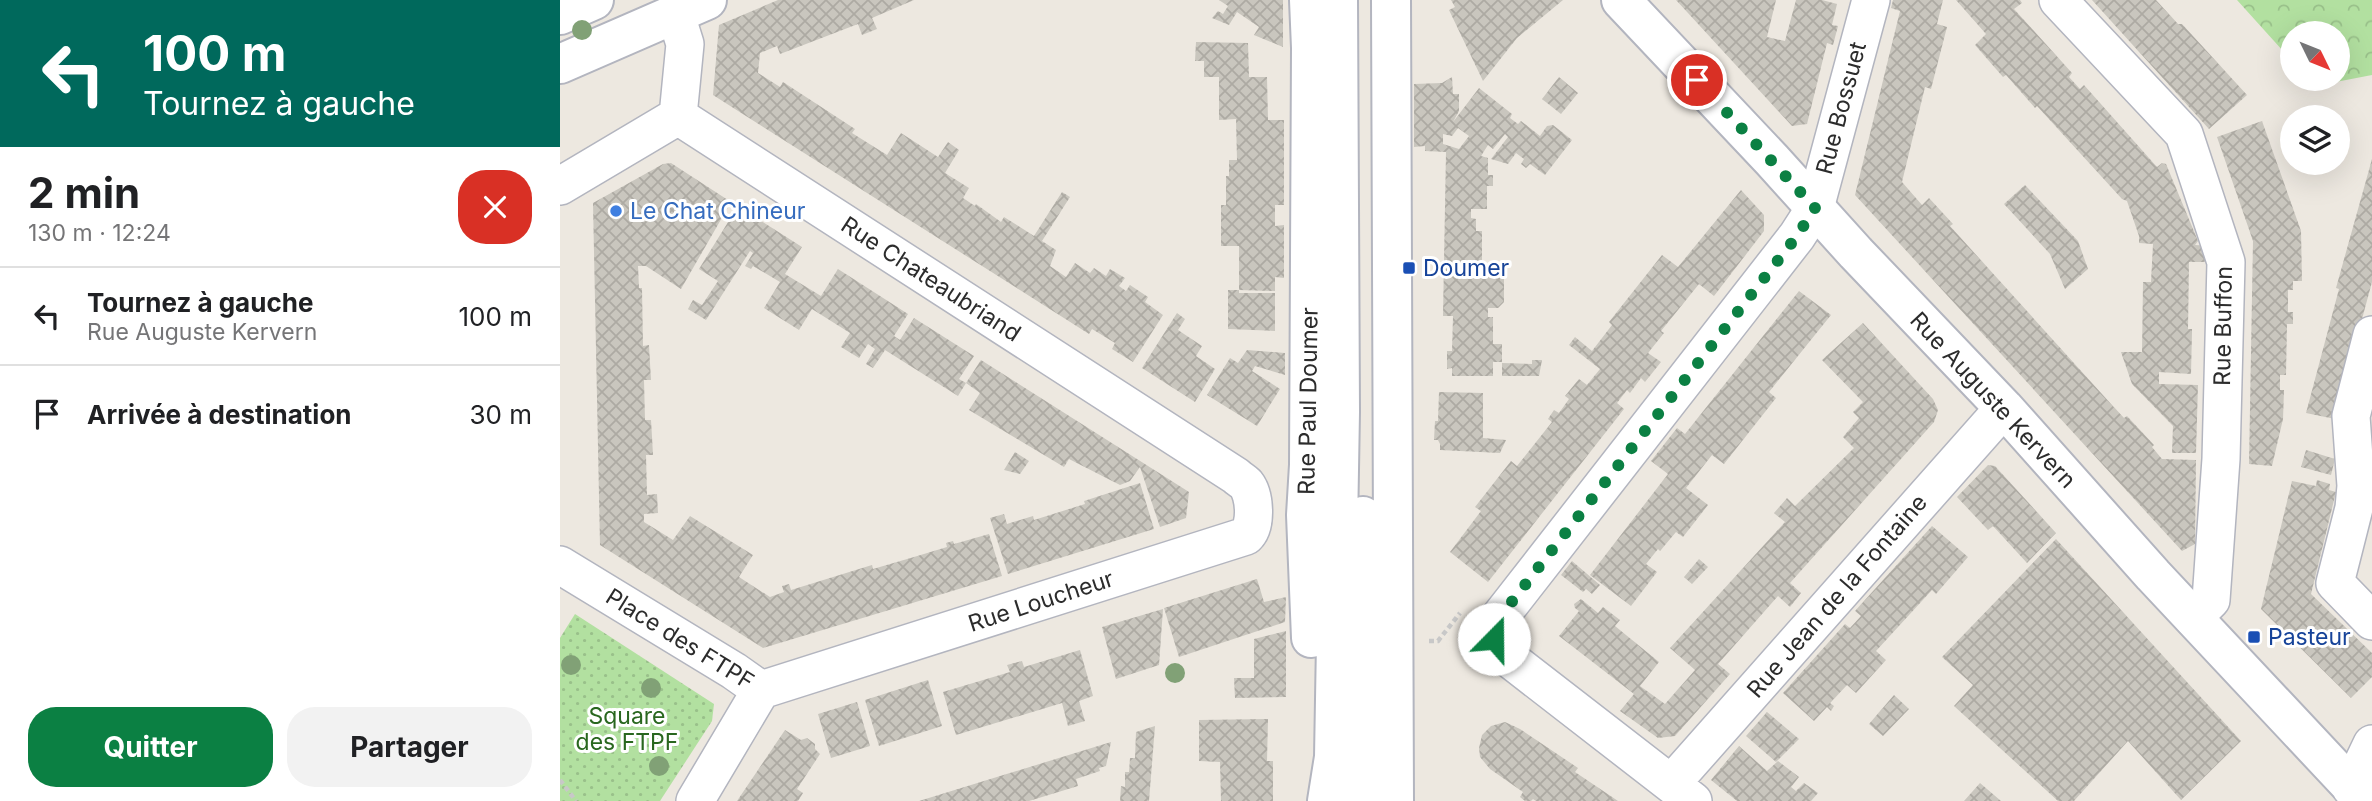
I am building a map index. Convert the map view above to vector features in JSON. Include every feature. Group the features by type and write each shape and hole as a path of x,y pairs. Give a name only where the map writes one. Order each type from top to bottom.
{"main road":[{"path":"560,15 594,0"},
{"name":"Rue Paul Doumer","path":"1309,0 1309,465 1306,515 1318,801"},
{"path":"1327,801 1334,757 1340,412 1338,0"},
{"path":"1357,0 1377,277 1394,801"},
{"path":"1362,801 1364,608 1391,0"},
{"name":"Rue Auguste Kervern","path":"1621,0 2004,408 2193,618 2358,794"},
{"path":"560,64 691,7"}],"street":[{"name":"Rue Bossuet","path":"1682,793 1502,653 1494,639 1496,622 1797,236 1815,208 1871,0"},
{"name":"Rue Buffon","path":"2058,0 2184,134 2226,262 2221,458 2211,600 2193,618"},
{"path":"560,186 678,116 691,7"},
{"name":"Rue Chateaubriand","path":"678,116 1236,476 1247,485 1253,512"},
{"path":"2372,335 2351,416 2356,486 2354,508 2335,583 2372,621"},
{"name":"Rue Jean de la Fontaine","path":"1682,793 2004,408"},
{"path":"1253,512 1306,515"},
{"name":"Rue Loucheur","path":"761,690 1230,542 1250,532 1253,512"},
{"name":"Place des FTPF","path":"560,565 761,690 695,801"},
{"path":"2358,794 2372,744"}],"path":[{"path":"1438,641 1462,610"},
{"path":"560,780 576,801"}],"green space":[{"path":"2237,0 2372,0 2372,75 2350,79 2350,21 2280,21 2280,48"},
{"name":"Square des FTPF","path":"575,614 714,704 712,721 660,801 560,801 560,638"}],"building":[{"path":"778,0 914,0 872,18 877,29 862,35 858,24 780,54 777,46 760,53 758,73 780,87 783,82 855,129 852,133 887,155 901,133 938,157 948,142 959,150 945,173 969,188 963,198 1001,222 1004,217 1034,236 1062,192 1070,197 1042,241 1056,250 1050,266 1066,277 1075,263 1090,273 1094,268 1106,276 1110,269 1125,278 1119,286 1126,291 1130,285 1148,297 1145,302 1163,315 1133,362 1112,349 1115,343 1092,329 1089,334 713,95 719,25"},
{"path":"1219,0 1283,0 1283,47 1254,35 1259,27 1237,12 1229,25 1212,18 1218,11 1223,14 1228,6"},
{"path":"1451,0 1563,0 1517,38 1483,81 1449,10 1455,7"},
{"path":"1676,0 1776,0 1767,37 1785,41 1796,0 1822,0 1837,4 1832,25 1838,26 1833,45 1827,43 1807,124 1792,126"},
{"path":"1893,0 1943,0 1937,24 1947,27 1931,89 1925,87 1902,182 1922,205 1929,198 1953,224 1950,226 2111,404 2124,418 2127,416 2154,445 2152,447 2162,459 2196,460 2195,544 2182,551 1855,195 1900,11 1891,8"},
{"path":"1956,0 2020,0 2022,3 2014,9 2072,73 2069,77 2080,89 2084,85 2157,167 2162,163 2166,164 2198,241 2195,245 2212,246 2211,262 2189,262 2188,329 2192,329 2191,374 2159,372 2159,384 2198,385 2196,453 2172,453 2173,426 2132,384 2121,352 2142,352 2143,282 2151,282 2153,244 2139,243 2127,201 2122,199 2006,75 2003,77 1975,45 1986,34"},
{"path":"2092,0 2156,0 2178,24 2182,24 2247,95 2209,129"},
{"path":"1196,42 1248,43 1249,77 1267,77 1268,120 1284,120 1284,205 1275,205 1275,226 1284,225 1284,278 1275,277 1275,291 1239,290 1239,246 1221,246 1221,205 1226,205 1226,176 1229,176 1229,160 1237,160 1236,119 1219,120 1219,77 1204,77 1204,61 1195,61"},
{"path":"1452,77 1453,94 1459,94 1459,111 1453,122 1479,88 1512,114 1510,118 1518,124 1521,121 1540,136 1547,126 1553,125 1572,140 1545,175 1530,164 1526,168 1521,164 1524,159 1516,153 1508,164 1491,159 1508,137 1505,134 1493,149 1488,145 1481,156 1488,158 1488,175 1493,175 1493,186 1487,186 1487,209 1471,209 1471,218 1476,219 1476,231 1482,231 1482,268 1504,274 1504,302 1498,308 1488,308 1488,317 1493,317 1493,344 1502,344 1502,362 1493,362 1493,376 1452,376 1452,368 1447,369 1447,351 1452,351 1453,316 1443,316 1446,152 1425,151 1425,146 1414,147 1414,84 1442,83","holes":["1458,128 1469,136 1459,149 1443,144 1443,134 1452,136"]},
{"path":"1559,77 1578,93 1561,114 1542,99"},
{"path":"2262,121 2301,231 2302,281 2293,281 2293,290 2288,290 2288,312 2293,312 2293,324 2287,324 2286,375 2280,375 2280,390 2284,390 2283,419 2272,466 2249,464 2253,241 2217,137"},
{"path":"2372,159 2372,282 2335,419 2306,413 2339,289 2336,288"},
{"path":"671,163 731,202 681,289 646,266 638,266 639,288 642,288 643,346 649,345 651,380 644,380 645,420 651,420 653,455 646,455 647,495 657,494 658,513 644,514 644,522 673,540 690,516 753,555 739,577 770,597 784,592 782,586 789,584 791,590 872,565 873,569 914,557 947,547 946,543 953,541 954,544 989,534 1002,576 763,648 600,545 593,203 663,164"},
{"path":"2025,185 2078,241 2088,269 2065,289 2050,254 2004,204"},
{"path":"1741,190 1764,215 1764,231 1714,296 1699,284 1661,331 1664,333 1648,353 1661,362 1645,382 1641,378 1630,393 1627,390 1617,403 1624,409 1488,582 1450,552 1481,511 1475,507 1511,461 1517,466 1552,422 1548,419 1554,410 1559,413 1569,399 1565,396 1579,379 1587,385 1600,369 1569,345 1575,337 1592,351 1612,325 1609,322 1662,255 1678,267"},
{"path":"738,206 802,247 785,274 821,296 838,269 908,314 894,336 900,340 914,318 974,356 959,379 966,383 958,396 885,350 873,368 866,364 875,349 868,344 859,358 841,347 850,333 812,309 799,330 764,308 780,282 753,266 751,269 745,266 753,253 750,251 706,320 688,309 693,300 702,305 718,281 699,269"},
{"path":"1228,290 1239,290 1239,293 1275,293 1275,331 1228,329"},
{"path":"1799,291 1831,315 1769,392 1776,398 1724,464 1712,455 1686,488 1708,505 1683,537 1676,532 1646,564 1657,572 1631,606 1590,575 1668,474 1651,461 1677,428 1685,434"},
{"path":"1177,313 1185,319 1178,330 1202,346 1196,356 1215,369 1195,402 1142,368"},
{"path":"1863,323 1933,399 1938,410 1934,422 1790,583 1801,593 1790,607 1778,596 1718,664 1730,674 1675,736 1658,738 1620,711 1634,694 1559,636 1579,611 1574,604 1581,599 1598,613 1603,607 1620,620 1615,626 1659,662 1640,686 1665,704 1695,670 1670,648 1785,522 1774,513 1787,498 1795,506 1854,448 1843,437 1859,418 1853,412 1863,402 1822,360"},
{"path":"1247,350 1285,353 1285,375 1255,366 1252,371 1280,389 1257,426 1207,395 1230,358 1238,363"},
{"path":"981,360 1189,492 1186,518 1160,527 1140,467 1130,481 1120,485 1069,459 1064,467 969,410 980,393 966,383"},
{"path":"1532,360 1542,360 1539,376 1502,376 1502,363 1532,364"},
{"path":"1439,392 1483,393 1483,438 1506,440 1500,453 1440,450 1438,440 1434,440"},
{"path":"2306,450 2335,459 2331,475 2301,467"},
{"path":"1015,452 1029,461 1020,474 1004,470"},
{"path":"1988,465 1995,466 2056,533 2027,563 1993,526 1988,530 1957,497"},
{"path":"2317,480 2330,484 2329,490 2336,492 2311,594 2372,653 2372,677 2351,698 2261,609 2292,481 2316,486"},
{"path":"1140,483 1154,529 1008,574 990,518 1004,514 1007,524 1033,516 1034,520"},
{"path":"1932,526 1968,557 1936,594 1932,590 1876,651 1886,660 1856,693 1847,685 1830,703 1834,706 1831,711 1827,707 1814,721 1783,693 1845,624 1850,628 1861,616 1855,611"},
{"path":"2056,539 2241,741 2181,800 2128,741 2074,801 2058,801 1954,706 1973,685 1942,657"},
{"path":"1699,559 1708,567 1692,584 1684,577"},
{"path":"1572,561 1600,585 1592,594 1586,589 1583,592 1561,575"},
{"path":"1257,579 1264,602 1286,597 1285,622 1179,657 1164,608"},
{"path":"1163,609 1159,665 1116,679 1102,627"},
{"path":"1286,631 1286,697 1235,698 1234,678 1254,678 1254,639"},
{"path":"1080,650 1093,696 1079,701 1085,721 1068,726 1062,703 956,735 943,692 1010,672 1007,665 1022,661 1024,667"},
{"path":"928,680 942,726 879,746 865,700"},
{"path":"1894,695 1909,709 1883,736 1869,724"},
{"path":"857,702 870,746 831,758 818,714"},
{"path":"1767,712 1799,739 1776,762 1746,736"},
{"path":"1268,719 1267,761 1273,761 1273,801 1221,801 1220,762 1199,761 1199,720"},
{"path":"1505,722 1578,768 1575,772 1618,801 1525,801 1520,797 1523,792 1490,769 1480,757 1482,735 1491,726"},
{"path":"1155,726 1149,801 1120,801 1121,786 1125,787 1125,772 1129,772 1130,758 1135,758 1136,732"},
{"path":"785,730 801,740 807,738 815,744 815,749 820,754 797,789 803,793 798,801 737,801"},
{"path":"1111,742 1106,766 1099,768 1100,771 1076,779 1078,786 1029,801 919,801"},
{"path":"1739,746 1767,771 1778,761 1799,777 1791,787 1796,791 1804,783 1818,793 1811,801 1737,801 1711,780"},
{"path":"1980,783 2001,801 1964,801"}],"place":[{"name":"Le Chat Chineur","path":"616,211"},
{"name":"Doumer","path":"1409,268"},
{"name":"Pasteur","path":"2254,637"}],"route":[{"path":"1494,639 1496,622 1797,236 1815,208 1697,80"}]}
